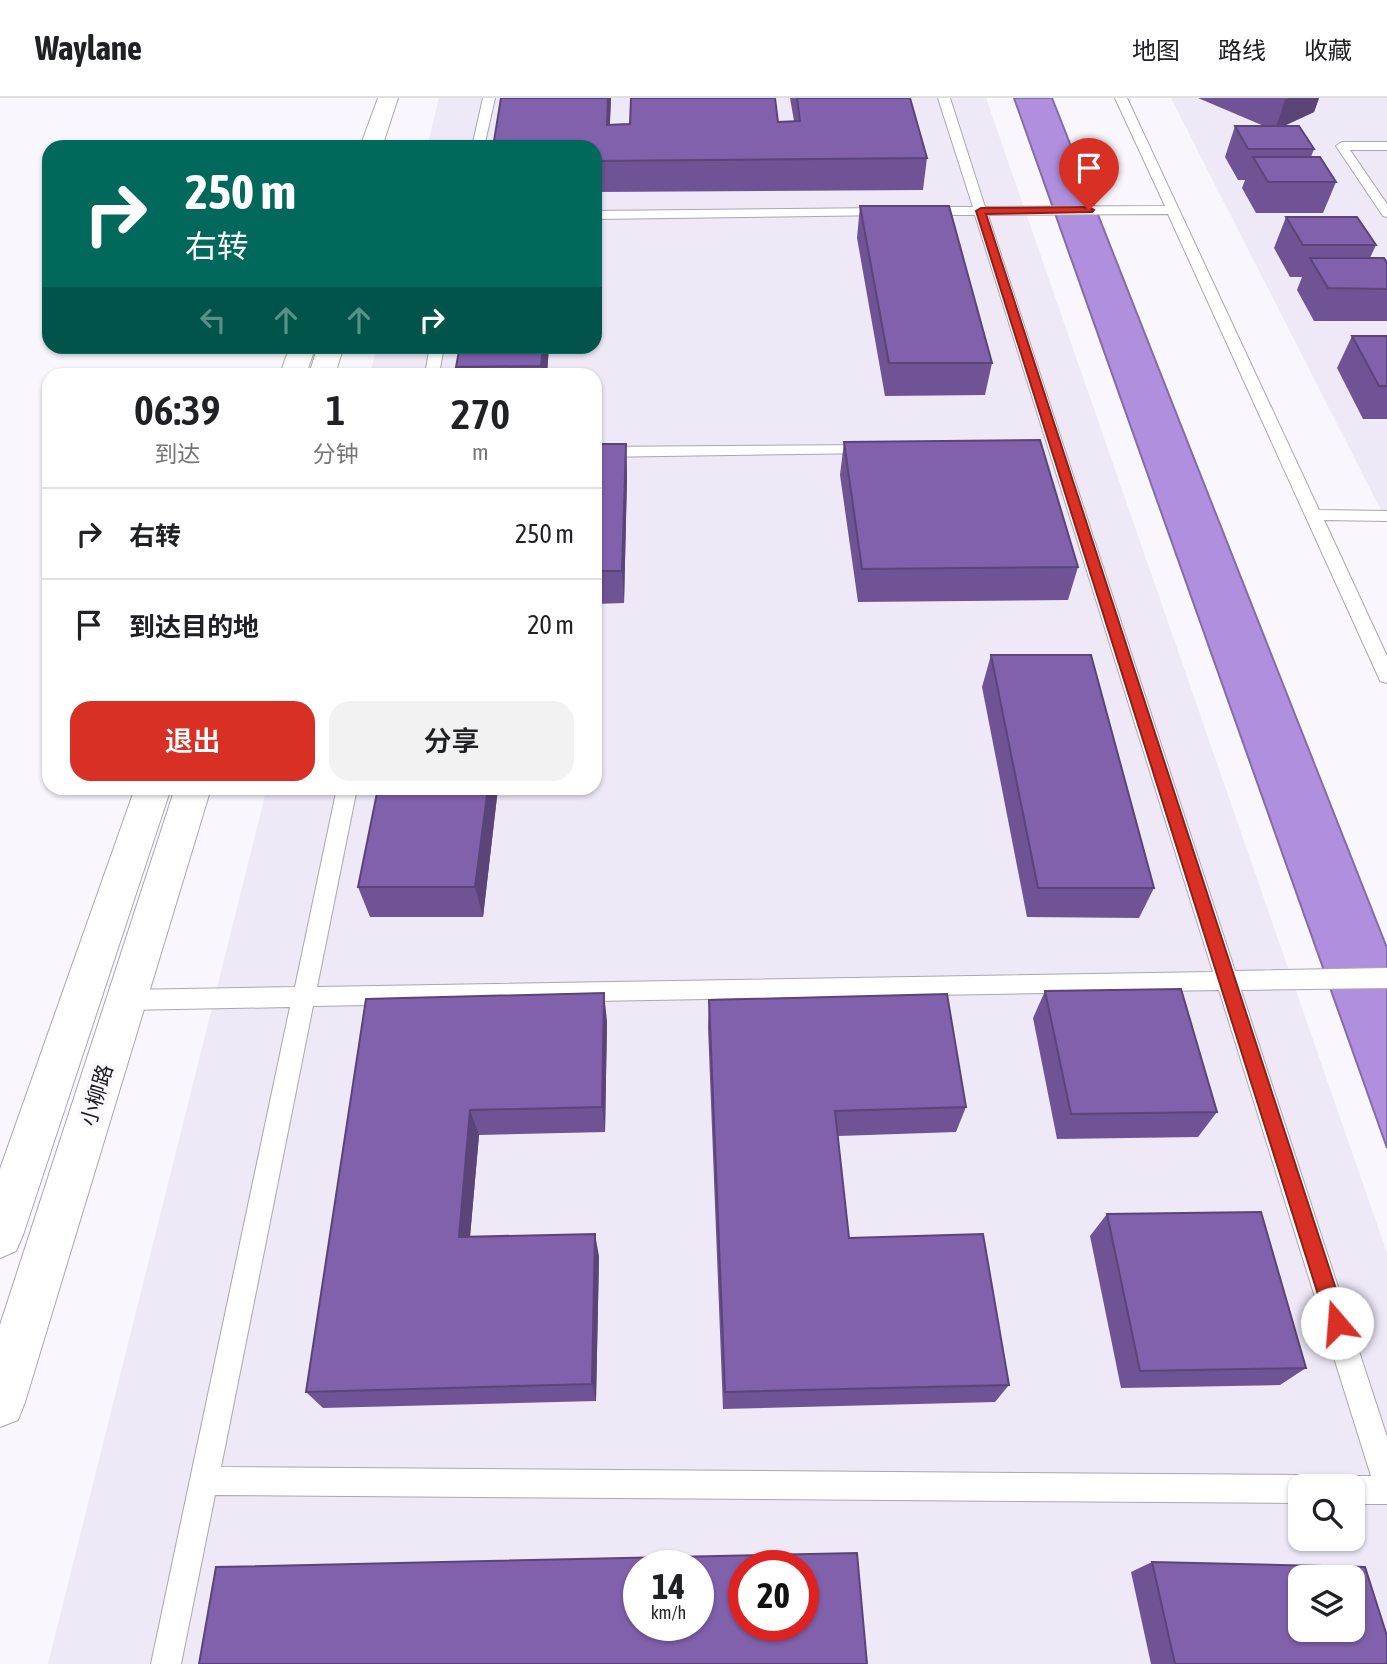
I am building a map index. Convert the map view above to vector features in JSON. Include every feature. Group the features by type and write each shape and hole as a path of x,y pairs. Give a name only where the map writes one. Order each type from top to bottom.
{"street":[{"path":"373,140 388,98"},
{"path":"401,122 409,98"},
{"path":"0,1235 151,795"},
{"name":"小柳路","path":"0,1402 191,795"}],"lane":[{"path":"480,140 489,98"},
{"path":"944,98 981,211 1050,448 1227,982 1387,1481"},
{"path":"1121,98 1387,676"},
{"path":"1387,146 1342,146 1387,213"},
{"path":"602,215 1173,210"},
{"path":"602,452 889,449"},
{"path":"1312,515 1387,516"},
{"path":"166,1664 346,795"},
{"path":"126,1000 1387,978"},
{"path":"204,1481 1288,1489"},
{"path":"1365,1490 1387,1490"}],"shaded area":[{"path":"439,98 986,98 1387,1253 1387,1664 48,1664 265,795 602,795 602,368 372,368 375,354 602,354 602,140 429,140"},
{"path":"1014,98 1052,98 1387,948 1387,1148"},
{"path":"1171,98 1387,98 1387,522"}],"building":[{"path":"501,98 608,98 607,125 630,124 631,98 775,98 778,122 800,121 797,98 910,98 927,158 602,161 602,140 494,140"},
{"path":"1235,126 1299,126 1314,149 1248,149"},
{"path":"1253,157 1320,157 1336,182 1268,182"},
{"path":"860,206 949,206 992,363 889,363"},
{"path":"1286,217 1357,217 1376,245 1303,245"},
{"path":"1310,258 1384,258 1387,263 1387,289 1328,288"},
{"path":"1352,336 1387,336 1387,386 1379,386"},
{"path":"458,354 542,354 541,366 456,367"},
{"path":"1040,440 1078,567 862,569 844,442"},
{"path":"602,444 626,444 622,571 602,571"},
{"path":"991,655 1091,655 1154,888 1038,888"},
{"path":"377,795 487,795 475,887 358,887"},
{"path":"1181,989 1217,1112 1071,1114 1045,991"},
{"path":"604,993 602,1107 470,1110 459,1237 595,1234 592,1384 306,1392 366,999"},
{"path":"947,994 966,1107 835,1111 849,1238 983,1234 1009,1385 725,1392 709,1000"},
{"path":"1261,1212 1306,1368 1140,1371 1107,1214"},
{"path":"857,1553 867,1664 199,1664 216,1567 623,1558 623,1641 714,1641 714,1556 728,1556 728,1641 819,1641 819,1554"},
{"path":"1152,1562 1288,1565 1288,1642 1365,1642 1365,1567 1387,1636 1387,1664 1175,1664"}],"route":[{"path":"1089,210 981,211 1337,1323"}]}
